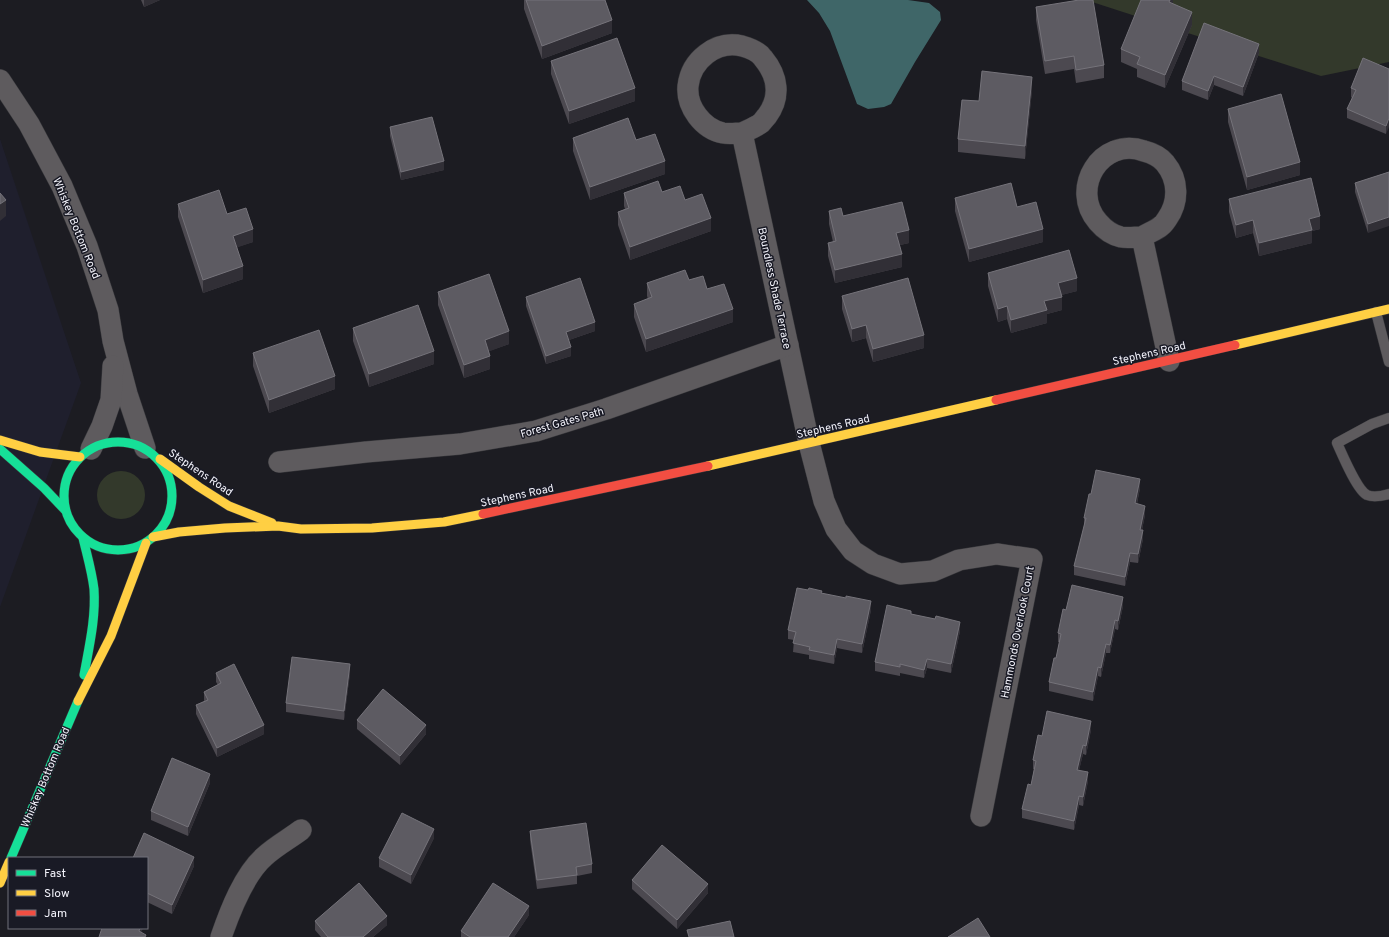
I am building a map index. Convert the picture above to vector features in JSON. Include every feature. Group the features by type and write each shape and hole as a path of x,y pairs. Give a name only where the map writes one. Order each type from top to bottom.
{"street":[{"path":"736,45 748,48 762,56 774,75 776,92 773,108 761,123 742,133 724,133 711,128 701,121 691,106 688,87 691,71 704,54 721,46 736,45"},
{"name":"Whiskey Bottom Road","path":"0,80 29,124 62,186 101,288 108,310 113,341 127,394 150,452"},
{"name":"Boundless Shade Terrace","path":"742,133 809,443"},
{"path":"1136,148 1153,154 1164,162 1173,176 1176,193 1173,210 1162,226 1142,237 1120,237 1104,229 1091,214 1086,199 1088,179 1096,165 1106,155 1121,149 1136,148"},
{"path":"1142,237 1169,361"},
{"name":"Stephens Road","path":"150,540 179,532 225,528 278,526 301,529 372,528 444,522 526,506 809,443 1389,309"},
{"name":"Whiskey Bottom Road","path":"85,453 102,426 111,400 113,341"},
{"name":"Forest Gates Path","path":"279,462 366,452 460,444 536,431 606,409 788,345"},
{"path":"0,440 40,452 85,453 109,442 127,442 150,452 167,473 172,489 171,510 162,530 150,540 134,549 116,551 95,546 83,538 72,526 65,510 44,488 0,450"},
{"name":"Hammonds Overlook Court","path":"809,443 824,501 836,529 853,551 873,564 900,574 933,571 959,560 997,554 1032,559 981,816"},
{"name":"Stephens Road","path":"150,452 199,487 229,506 278,526"},
{"path":"65,510 64,492 68,475 85,453"},
{"name":"Whiskey Bottom Road","path":"80,697 91,632 94,597 83,538"},
{"name":"Whiskey Bottom Road","path":"11,857 80,697 111,636 150,540"},
{"path":"221,937 226,922 245,880 265,856 301,830"},
{"path":"0,883 8,864"}],"lane":[{"path":"1376,312 1389,362"},
{"path":"1389,418 1372,424 1337,443 1357,485 1366,495 1377,497 1389,494"}],"shaded area":[{"path":"807,0 908,0 929,3 940,12 941,20 891,104 884,107 868,109 857,104 830,31 819,13"},
{"path":"0,139 81,383 0,607"}],"green space":[{"path":"1086,0 1389,0 1389,62 1321,76"},
{"path":"121,471 130,473 138,478 143,486 145,495 143,504 138,512 130,517 121,519 112,517 104,512 99,504 97,495 99,486 104,478 112,473"}],"building":[{"path":"526,0 605,0 612,20 542,46"},
{"path":"1079,0 1093,0 1104,65 1076,70 1074,56 1045,61 1036,7"},
{"path":"1141,0 1170,0 1169,2 1192,12 1165,75 1137,64 1140,57 1121,49"},
{"path":"1204,23 1259,44 1243,87 1214,76 1208,91 1182,81"},
{"path":"617,38 635,88 569,111 551,61"},
{"path":"1363,58 1389,69 1389,118 1386,126 1347,109 1356,90 1351,88"},
{"path":"982,71 1032,77 1025,146 958,139 962,100 979,101"},
{"path":"1281,94 1300,162 1247,177 1228,109"},
{"path":"432,117 444,161 401,172 390,127"},
{"path":"628,118 636,140 655,134 665,161 590,187 573,138"},
{"path":"1389,172 1389,217 1368,224 1355,183"},
{"path":"1311,178 1320,216 1309,219 1312,230 1259,243 1253,220 1236,225 1229,199"},
{"path":"658,181 662,192 680,186 685,200 702,194 711,218 630,247 618,212 629,208 624,193"},
{"path":"1011,183 1017,207 1036,202 1043,229 969,249 955,198"},
{"path":"219,190 227,214 246,208 253,229 233,236 243,266 203,280 178,204"},
{"path":"0,193 6,200 0,204"},
{"path":"902,202 909,230 896,233 902,254 835,270 828,243 836,241 829,211 841,208 843,216"},
{"path":"1069,250 1077,278 1058,283 1062,297 1044,301 1047,310 1011,320 1007,306 998,309 988,273"},
{"path":"685,270 689,280 703,276 707,289 724,284 733,309 646,339 634,304 652,297 647,283"},
{"path":"489,274 509,331 485,340 490,356 464,365 438,292"},
{"path":"580,278 595,322 566,332 571,347 546,356 526,297"},
{"path":"908,278 924,335 873,349 866,325 852,329 842,296"},
{"path":"418,305 434,351 369,374 353,328"},
{"path":"319,330 335,376 269,400 253,353"},
{"path":"1096,470 1140,479 1135,503 1145,506 1140,530 1143,530 1138,554 1130,553 1125,577 1074,566 1086,518 1084,518 1089,494 1091,494"},
{"path":"1072,585 1123,597 1118,621 1115,620 1110,645 1106,644 1101,668 1098,667 1093,692 1049,682 1061,634 1058,633 1063,609 1066,610"},
{"path":"797,588 808,590 809,588 822,591 821,593 871,601 862,644 837,639 834,655 809,650 810,647 793,643 796,632 788,630"},
{"path":"887,605 911,611 911,614 935,619 936,616 960,622 951,664 927,659 924,670 900,664 900,667 875,662"},
{"path":"292,657 350,664 344,711 286,703"},
{"path":"234,664 264,725 217,748 196,705 208,700 204,692 221,683 216,673"},
{"path":"383,689 426,725 400,756 357,720"},
{"path":"1047,711 1091,721 1086,746 1083,745 1077,770 1088,772 1083,797 1079,796 1074,821 1022,809 1028,784 1031,785 1036,761 1033,760 1038,735 1042,736"},
{"path":"172,758 210,774 188,827 151,811"},
{"path":"402,813 434,829 411,875 379,858"},
{"path":"586,823 592,864 576,867 577,875 537,880 530,831"},
{"path":"144,833 194,857 172,905 148,893 148,857 133,857"},
{"path":"662,845 708,884 677,920 632,880"},
{"path":"359,883 387,916 363,937 328,937 315,921"},
{"path":"493,883 529,906 508,937 470,937 461,931"},
{"path":"978,918 990,937 948,937"},
{"path":"730,921 734,937 689,937 687,930"},
{"path":"102,929 140,929 139,931 146,935 145,937 99,937"}],"traffic: fast":[{"path":"118,442 139,446 156,458 168,475 172,496 168,517 156,534 139,546 118,550 97,546 80,534 68,517 64,496 68,475 80,458 97,446 118,442"},
{"path":"0,449 44,488 65,510"},
{"path":"83,538 94,589 92,632 84,675"},
{"path":"11,857 78,701"}],"traffic: slow":[{"path":"1235,345 1389,309"},
{"path":"708,466 996,400"},
{"path":"0,440 40,452 80,457"},
{"path":"160,459 229,506 272,523"},
{"path":"153,537 179,532 225,528 278,526 301,529 372,528 444,522 483,514"},
{"path":"78,701 111,636 146,543"},
{"path":"0,883 8,864"}],"traffic: jam":[{"path":"996,400 1235,345"},
{"path":"483,514 708,466"}]}
